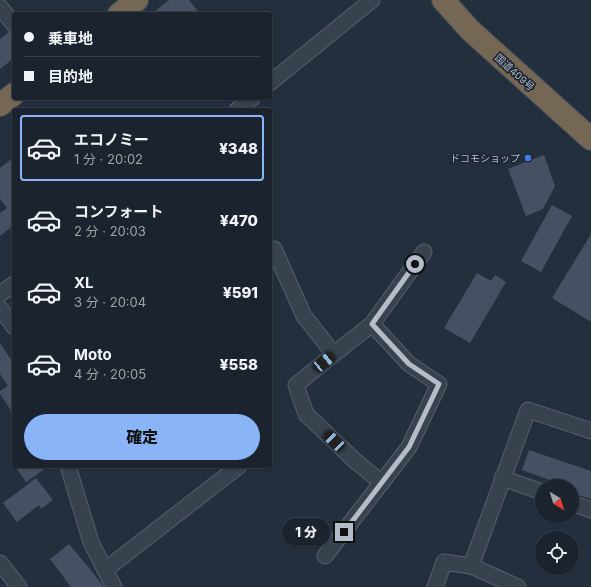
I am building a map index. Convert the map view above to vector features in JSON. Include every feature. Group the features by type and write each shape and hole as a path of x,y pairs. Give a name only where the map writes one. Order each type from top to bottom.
{"highway":[{"path":"122,12 137,0"},
{"name":"国道409号","path":"443,0 470,30 591,140"},
{"path":"0,105 12,96"}],"street":[{"path":"272,81 372,0"},
{"path":"0,7 12,23"},
{"path":"240,108 250,100"},
{"path":"274,249 304,316 334,354"},
{"path":"382,483 353,459 306,414 296,385 372,324 424,252"},
{"path":"0,294 12,285"},
{"path":"0,308 12,324"},
{"path":"325,556 409,447 439,384 409,364 372,324"},
{"path":"471,566 528,410 591,430"},
{"path":"69,468 92,542 114,587"},
{"path":"105,570 236,468"},
{"path":"502,478 535,490"},
{"path":"579,506 591,510"},
{"path":"435,587 444,562 471,566 518,587"},
{"path":"0,563 19,587"}],"building":[{"path":"169,0 189,0 198,12 154,12"},
{"path":"9,32 12,33 12,60 0,69 0,39"},
{"path":"544,155 555,186 543,209 526,216 508,169"},
{"path":"12,159 12,227 0,236 0,213 7,208 0,199 0,168"},
{"path":"552,205 572,216 541,272 521,261"},
{"path":"591,234 591,322 552,298"},
{"path":"477,273 491,281 495,275 506,282 470,343 444,328"},
{"path":"0,343 12,361 12,412 0,394 0,391 8,386 0,374"},
{"path":"529,450 591,471 591,499 579,495 579,479 547,479 522,470"},
{"path":"16,468 46,468 26,482"},
{"path":"36,478 53,500 41,509 39,505 17,522 3,503"},
{"path":"69,544 104,587 71,587 50,559"}],"place":[{"name":"ドコモショップ","path":"528,158"}],"route":[{"path":"344,532 409,447 439,384 409,364 372,324 415,264"}]}
